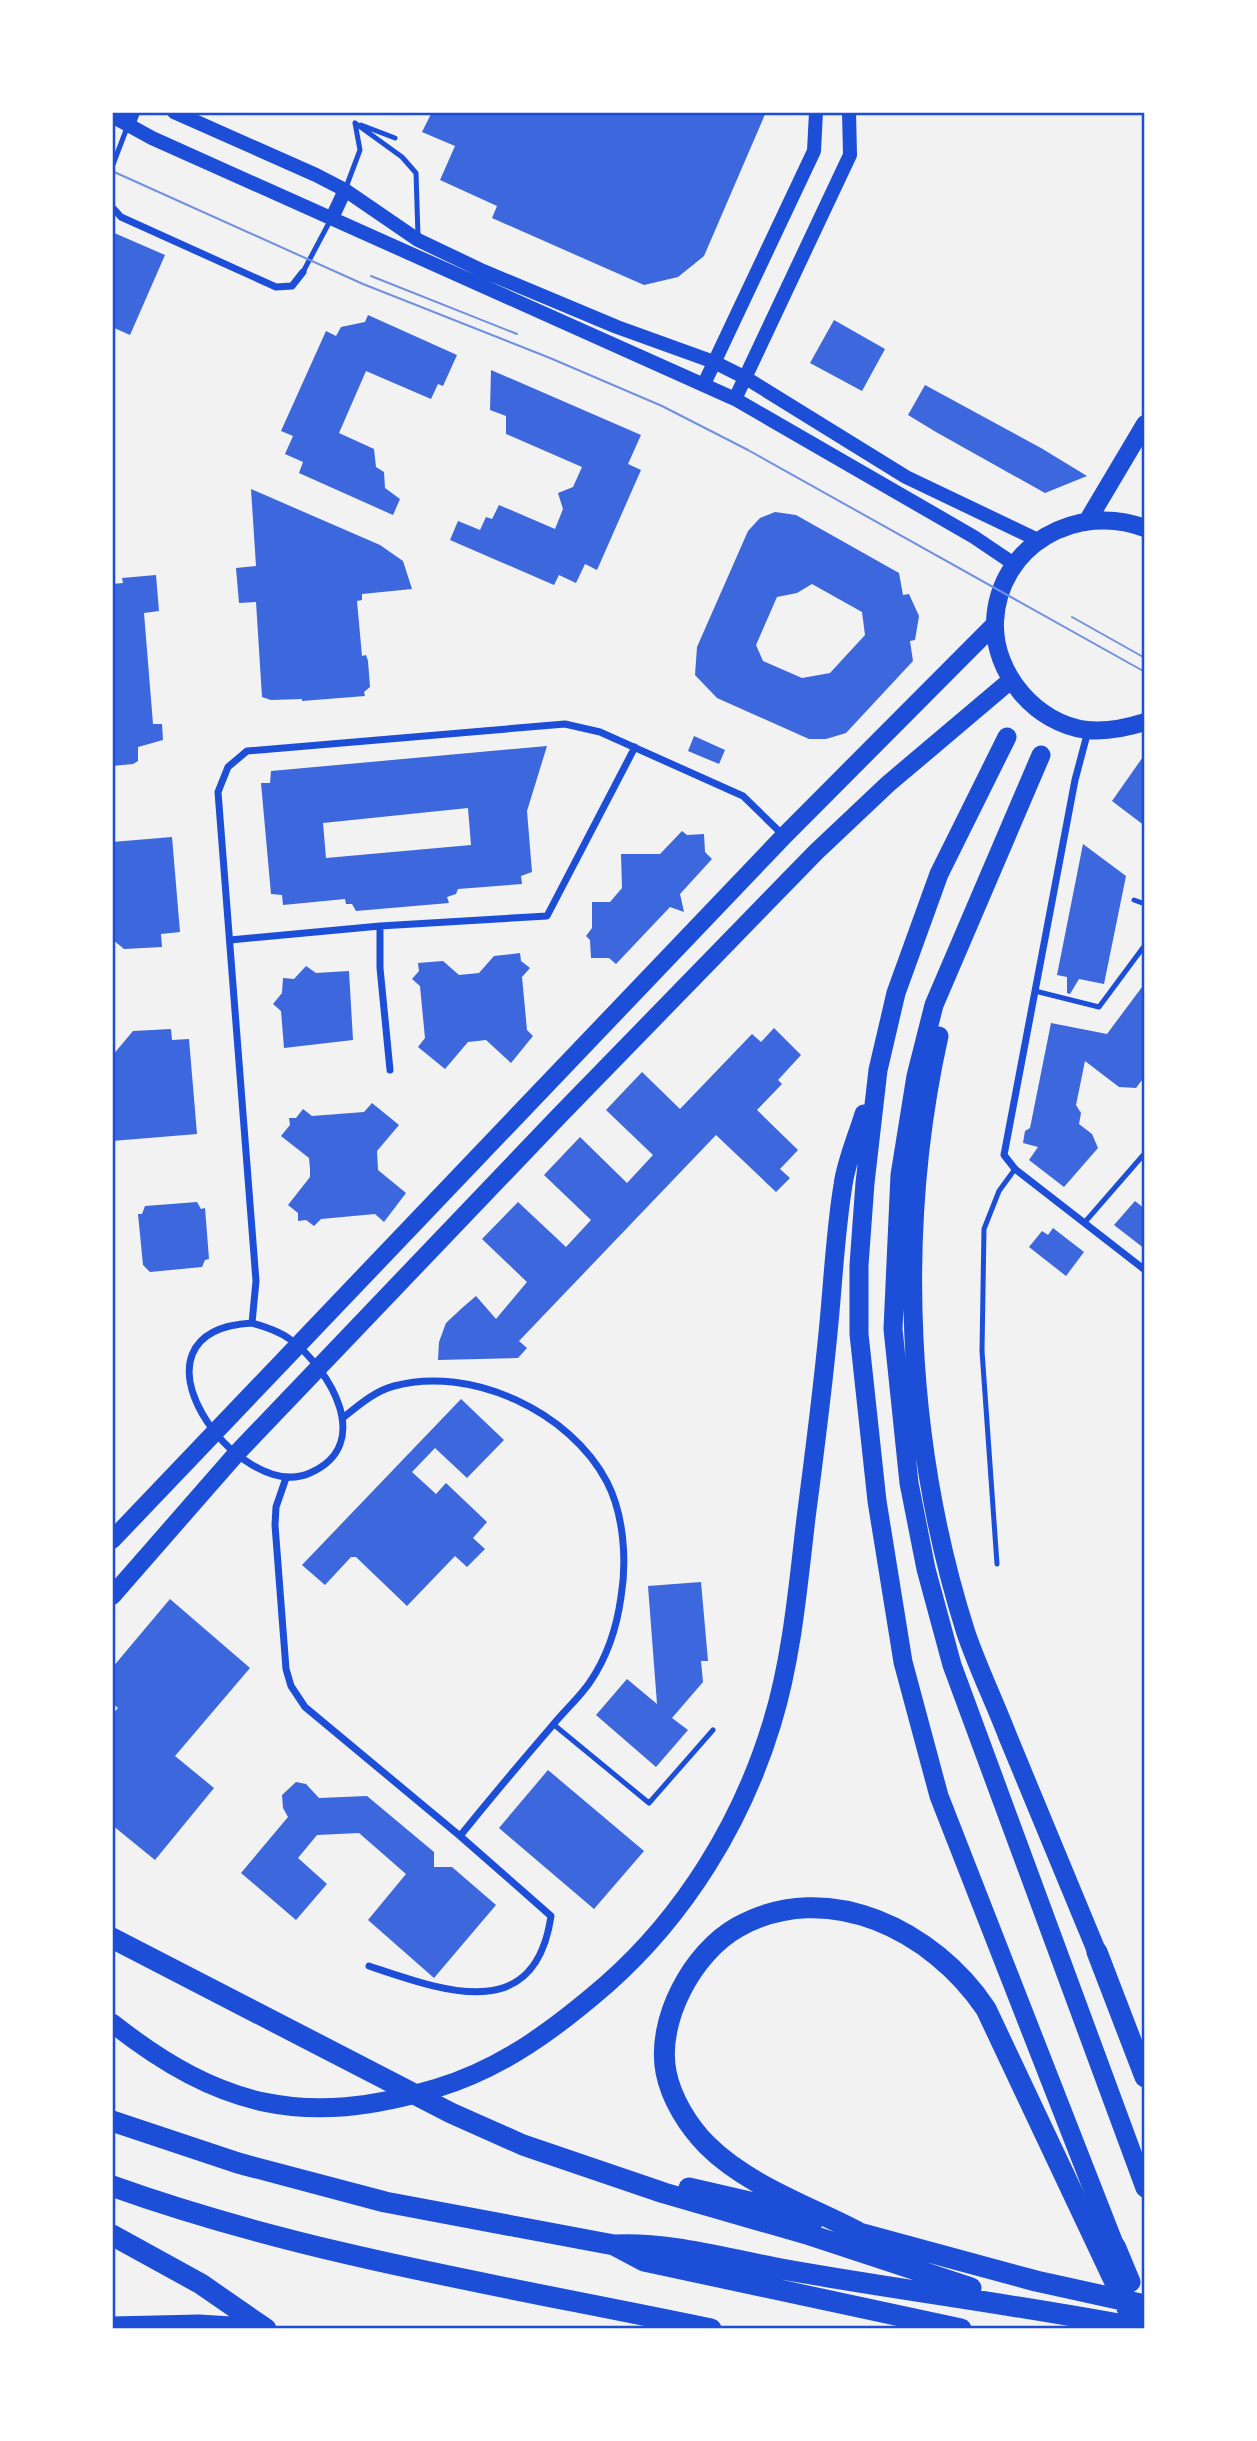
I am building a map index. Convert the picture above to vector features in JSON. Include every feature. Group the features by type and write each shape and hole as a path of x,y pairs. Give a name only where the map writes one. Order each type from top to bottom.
{"highway":[{"path":"112,2023 171,2067 239,2096 302,2110 376,2103 462,2080 506,2060 544,2036 588,2000 629,1964 670,1918 737,1815 773,1720 802,1549 843,1182 878,1070 896,993 939,874 1007,737"},
{"path":"1041,755 965,926 934,1005 916,1076 900,1175 893,1329 909,1483 926,1569 952,1665 1145,2188"},
{"path":"965,926 930,1078 918,1176 913,1273 918,1369 927,1461 945,1553 967,1635 1097,1952 1145,2077"},
{"path":"878,1070 859,1265 859,1334 877,1501 903,1662 939,1796 1105,2244"},
{"path":"858,2232 731,2166 706,2144 686,2120 666,2071 665,2045 672,2014 696,1967 715,1945 738,1927 768,1915 804,1909 846,1910 881,1920 937,1953 967,1981 986,2009 1137,2305 1137,2329"},
{"path":"112,1938 451,2113 523,2145 664,2193 810,2235 1033,2308"},
{"path":"1097,1952 1145,2037"},
{"path":"112,2121 238,2164 385,2203 614,2245 649,2243 788,2270 1033,2308 1145,2329"},
{"path":"635,2181 667,2183 725,2196 827,2226 1137,2305"},
{"path":"112,2186 252,2228 364,2256 711,2329"},
{"path":"112,2235 201,2284 264,2329"},
{"path":"614,2245 644,2261 961,2329"},
{"path":"112,2327 199,2325 264,2329"}],"main road":[{"path":"174,112 345,190 418,240 572,309 713,362 746,378 895,470 1010,529 1038,540"},
{"path":"704,384 814,151 816,112"},
{"path":"735,399 850,155 849,112"},
{"path":"112,116 131,119 332,218 735,399 974,537 1014,564"},
{"path":"332,218 345,190"},
{"path":"1088,520 1145,424"},
{"path":"1145,528 1110,519 1088,520 1067,524 1038,540 1014,564 1002,590 995,624 1000,652 1011,680 1032,705 1052,719 1089,730 1122,729 1145,722"},
{"path":"112,1540 784,836 995,624"},
{"path":"112,1596 237,1453 559,1115 816,852 888,784 1011,680"}],"street":[{"path":"112,206 121,217 276,287 292,286 303,272"},
{"path":"252,1323 256,1280 218,792 228,767 247,751 565,723 600,732 743,796 784,836"},
{"path":"1089,730 1075,780 1004,1154 1015,1169 1145,1270"},
{"path":"230,940 380,926 547,916 635,747"},
{"path":"380,926 380,968 390,1070"},
{"path":"252,1323 271,1329 298,1346 318,1370 340,1400 344,1417 341,1443 328,1461 309,1473 286,1478 262,1469 237,1453 214,1432 195,1404 190,1388 189,1370 195,1351 208,1335 229,1325 252,1323"},
{"path":"344,1417 366,1400 392,1386 432,1380 465,1384 523,1404 546,1416 573,1437 607,1482 616,1505 621,1531 621,1596 607,1650 590,1682 460,1836"},
{"path":"286,1478 276,1507 275,1525 286,1669 291,1686 310,1711 551,1916 547,1943 535,1968 513,1983 484,1994 443,1988 369,1966"}],"lane":[{"path":"112,167 131,119"},
{"path":"345,190 360,150 355,123"},
{"path":"355,123 395,138"},
{"path":"355,123 402,157 416,173 418,240"},
{"path":"303,272 332,218"},
{"path":"1134,900 1145,904"},
{"path":"1035,991 1100,1007 1145,945"},
{"path":"1085,1223 1145,1153"},
{"path":"997,1564 982,1351 984,1229 999,1191 1015,1169"},
{"path":"553,1724 649,1803 713,1730"}],"building":[{"path":"432,112 766,112 704,256 678,277 644,285 492,218 497,206 440,180 455,146 422,132"},
{"path":"112,232 165,255 130,335 112,327"},
{"path":"368,315 457,355 443,386 438,384 431,399 366,371 339,433 374,449 376,467 384,472 385,488 400,499 393,515 299,473 303,462 285,454 293,436 281,431 326,331 336,336 341,327 365,322"},
{"path":"834,320 885,349 862,391 810,363"},
{"path":"491,370 641,435 628,464 641,470 597,570 585,564 576,583 559,575 554,585 450,540 458,521 480,530 486,517 492,519 499,505 555,529 563,509 558,493 573,487 582,467 506,434 506,416 490,410"},
{"path":"925,385 1087,476 1045,493 936,432 908,415"},
{"path":"251,489 380,545 403,561 412,589 362,594 362,600 357,601 362,656 366,655 368,661 370,687 364,692 365,696 302,701 262,697 256,602 239,603 236,568 256,566"},
{"path":"775,512 796,515 899,573 903,595 909,594 919,616 915,640 910,641 913,661 846,733 826,739 809,739 717,698 695,675 697,647 748,531 760,518","holes":["812,584 862,612 865,635 830,673 802,678 763,661 756,645 777,597 797,593"]},
{"path":"156,575 159,611 144,613 153,724 162,724 163,740 138,747 138,761 133,764 112,766 112,584 123,583 122,578"},
{"path":"694,736 725,750 719,764 688,751"},
{"path":"547,746 527,811 532,872 521,876 522,884 458,889 456,894 447,897 449,903 356,911 352,904 346,904 345,899 283,905 282,895 271,894 261,783 270,783 271,771","holes":["468,808 471,845 326,858 323,823"]},
{"path":"1145,754 1145,826 1112,801"},
{"path":"682,831 687,835 704,834 705,852 712,859 680,894 684,912 670,907 616,964 609,958 591,958 590,940 586,936 592,928 592,902 610,902 622,888 621,854 660,854"},
{"path":"172,837 180,932 161,934 162,947 124,949 112,939 112,842"},
{"path":"1083,844 1126,876 1104,984 1079,979 1070,994 1067,993 1067,977 1057,975"},
{"path":"520,953 521,961 530,968 522,977 527,1030 533,1036 511,1063 486,1040 468,1042 445,1069 418,1047 425,1038 420,986 412,979 419,971 418,963 443,961 459,975 479,973 494,956"},
{"path":"306,966 316,973 349,971 353,1040 284,1048 281,1011 273,1004 282,993 283,978 294,979"},
{"path":"1145,983 1145,1076 1136,1088 1119,1087 1085,1061 1076,1105 1081,1113 1079,1124 1092,1134 1098,1148 1064,1187 1029,1160 1038,1147 1023,1143 1025,1131 1030,1128 1051,1023 1107,1034"},
{"path":"774,1028 801,1055 778,1080 782,1084 757,1110 798,1150 780,1169 790,1178 776,1192 716,1135 519,1341 527,1348 518,1358 438,1360 439,1342 446,1323 462,1308 476,1296 496,1319 527,1282 482,1239 518,1202 566,1247 591,1220 544,1175 580,1137 627,1183 653,1155 606,1110 642,1072 680,1109 752,1034 761,1042"},
{"path":"171,1029 172,1040 189,1039 197,1134 112,1141 112,1056 133,1031"},
{"path":"372,1103 399,1125 377,1151 378,1170 406,1193 384,1222 375,1214 321,1219 314,1226 306,1220 298,1221 298,1213 288,1205 310,1177 310,1169 309,1158 281,1136 290,1125 289,1118 296,1118 303,1109 312,1116 364,1112"},
{"path":"1135,1201 1145,1209 1145,1249 1114,1225"},
{"path":"197,1202 201,1209 205,1208 209,1259 205,1260 202,1267 150,1272 143,1265 138,1214 142,1214 145,1206"},
{"path":"1053,1228 1084,1252 1066,1276 1029,1247 1042,1231 1048,1235"},
{"path":"461,1399 504,1440 467,1478 435,1448 412,1472 436,1494 446,1483 487,1522 473,1538 485,1549 467,1567 455,1556 407,1606 356,1557 351,1557 325,1585 302,1565"},
{"path":"701,1582 708,1661 701,1661 703,1682 672,1718 688,1730 656,1767 596,1715 627,1679 657,1704 648,1586"},
{"path":"170,1599 250,1668 175,1756 214,1788 155,1860 112,1825 112,1715 118,1708 112,1703 112,1668"},
{"path":"548,1770 644,1851 594,1909 499,1828"},
{"path":"296,1782 306,1784 319,1798 367,1796 434,1852 434,1867 452,1867 496,1905 434,1978 368,1920 406,1874 359,1833 317,1835 298,1858 327,1884 296,1920 241,1873 288,1817 283,1808 282,1795"}],"tram line":[{"path":"112,171 363,284 550,358 662,406 748,450 1145,672"},
{"path":"371,276 517,334"},
{"path":"1072,617 1145,658"}]}
